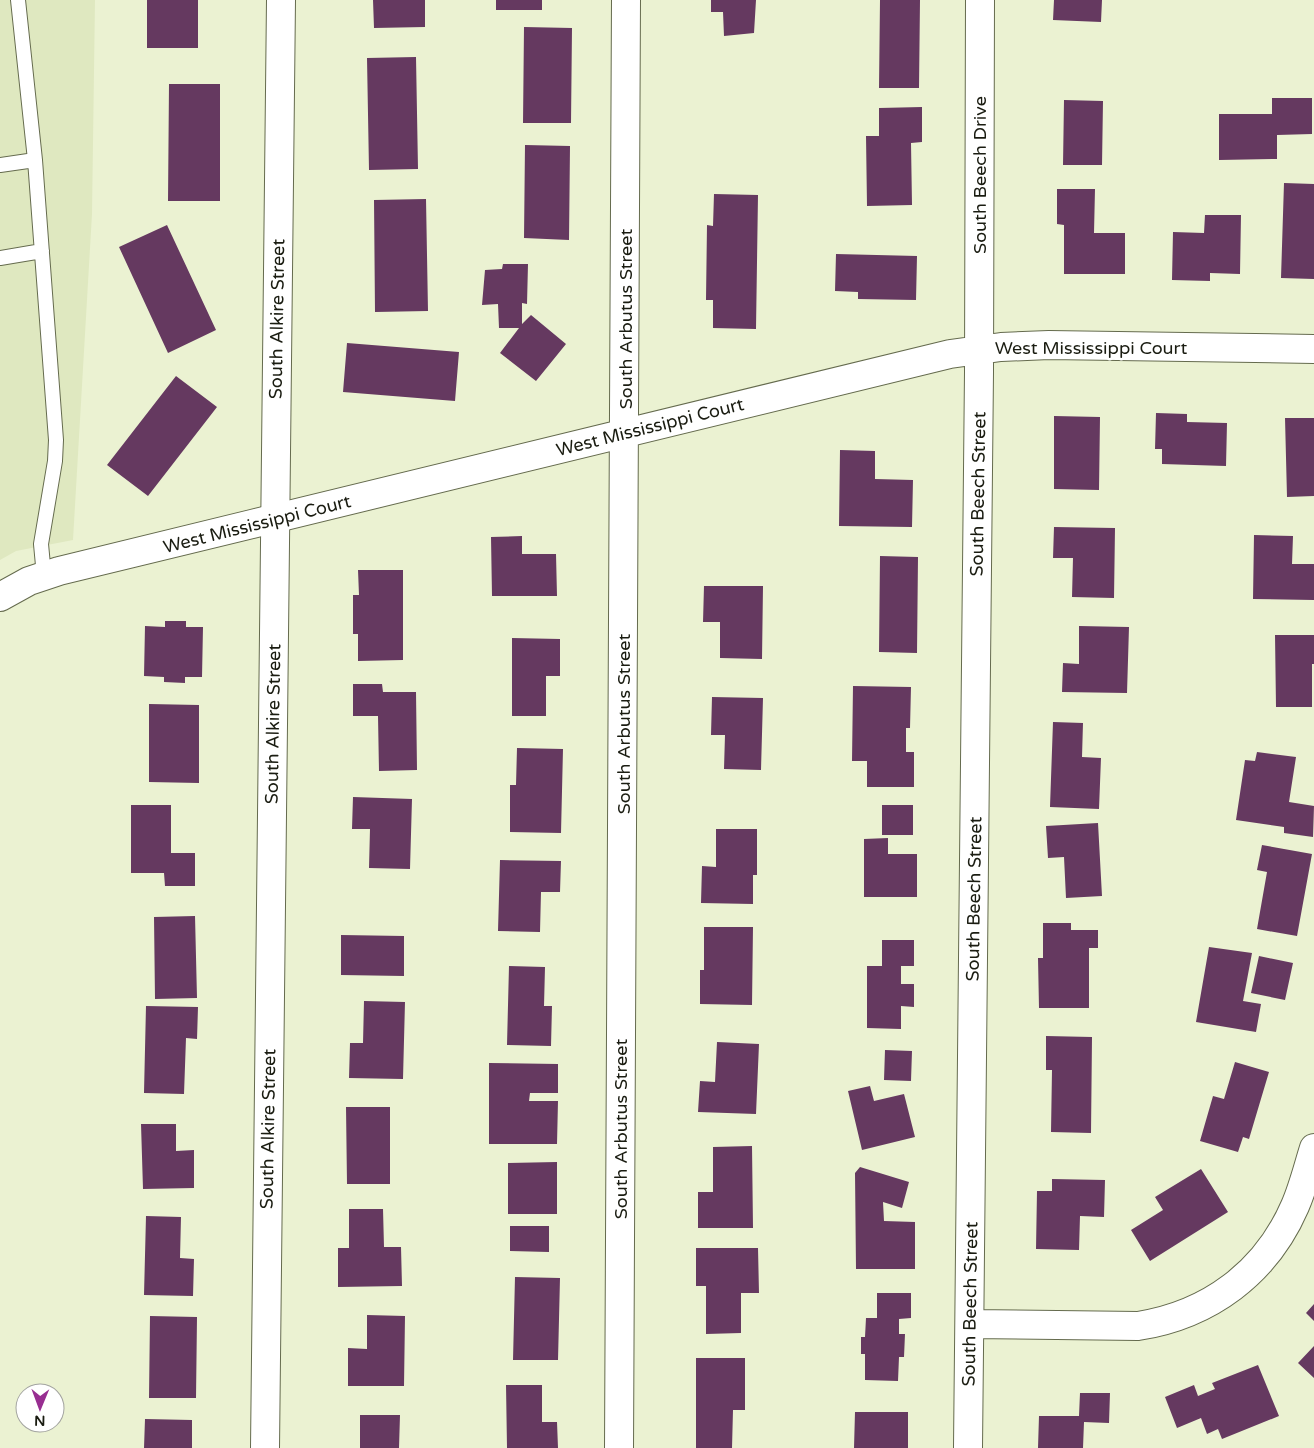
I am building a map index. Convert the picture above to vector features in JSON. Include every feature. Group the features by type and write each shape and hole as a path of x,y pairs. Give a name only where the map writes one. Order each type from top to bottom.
{"street":[{"name":"South Alkire Street","path":"265,1448 281,0"},
{"name":"South Arbutus Street","path":"619,1448 626,0"},
{"name":"South Beech Drive","path":"979,350 980,0"},
{"name":"West Mississippi Court","path":"0,597 29,581 59,571 275,520 950,354 1049,345 1314,349"},
{"name":"South Beech Street","path":"968,1448 979,350"},
{"path":"970,1324 1138,1326 1160,1322 1198,1309 1219,1297 1242,1280 1271,1247 1295,1207 1314,1148"}],"lane":[{"path":"18,0 35,160 56,440 41,544 44,576"},
{"path":"0,165 35,160"},
{"path":"0,258 42,251"}],"shaded area":[{"path":"0,0 95,0 92,214 73,540 16,551 0,560"}],"building":[{"path":"147,0 198,0 198,48 147,48"},
{"path":"373,0 425,0 425,27 374,28"},
{"path":"496,0 542,0 542,10 496,10"},
{"path":"711,0 756,0 754,33 724,36 723,12 711,12"},
{"path":"880,0 920,0 919,88 879,88"},
{"path":"1054,0 1102,0 1101,22 1053,20"},
{"path":"524,27 572,28 571,123 523,123"},
{"path":"416,57 418,169 369,170 367,58"},
{"path":"169,84 220,84 220,201 168,201"},
{"path":"1272,98 1312,98 1312,134 1277,135 1277,159 1219,160 1219,114 1272,114"},
{"path":"1064,100 1103,101 1102,165 1063,165"},
{"path":"922,107 922,142 911,143 912,205 867,206 866,136 879,136 879,108"},
{"path":"525,145 570,146 569,240 524,238"},
{"path":"1284,183 1314,184 1314,279 1281,278"},
{"path":"1057,189 1095,189 1094,233 1125,233 1125,274 1064,274 1064,225 1057,224"},
{"path":"714,194 758,195 756,329 713,328 713,300 706,300 707,225 713,226"},
{"path":"426,199 428,311 375,312 374,200"},
{"path":"1205,215 1241,215 1240,274 1210,273 1210,281 1172,280 1173,232 1204,233"},
{"path":"167,225 216,330 168,353 119,247"},
{"path":"836,254 917,256 916,300 858,299 858,292 835,291"},
{"path":"503,264 528,264 527,304 522,303 522,324 531,315 566,344 536,381 500,353 519,328 499,328 498,304 482,305 485,270 502,269"},
{"path":"347,343 459,352 455,401 343,392"},
{"path":"176,376 217,407 148,496 107,465"},
{"path":"1156,413 1187,414 1187,422 1227,423 1226,466 1162,464 1162,449 1155,449"},
{"path":"1054,416 1100,417 1099,490 1054,489"},
{"path":"1285,418 1314,418 1314,496 1287,497"},
{"path":"840,450 875,451 875,479 913,480 912,527 839,526"},
{"path":"1054,527 1115,528 1114,598 1072,597 1073,558 1053,558"},
{"path":"1254,535 1293,536 1292,564 1314,564 1314,600 1253,599"},
{"path":"522,536 522,554 556,554 557,596 492,596 491,537"},
{"path":"880,556 918,557 917,653 879,652"},
{"path":"358,570 403,570 403,660 358,661 358,634 353,634 353,595 359,595"},
{"path":"704,586 763,586 762,659 720,658 720,622 703,622"},
{"path":"165,621 186,621 186,627 203,627 202,677 185,677 185,683 164,682 164,677 144,676 145,626 165,627"},
{"path":"1079,626 1129,627 1127,693 1062,692 1063,663 1079,664"},
{"path":"1275,635 1314,635 1312,707 1276,707"},
{"path":"512,638 560,639 560,676 546,676 546,716 512,716"},
{"path":"353,684 382,684 383,692 416,692 417,770 379,771 378,716 353,716"},
{"path":"853,686 911,687 910,728 906,728 906,752 914,752 914,787 867,787 867,761 852,761"},
{"path":"712,697 763,698 761,770 724,769 725,735 711,735"},
{"path":"149,704 199,705 199,783 149,782"},
{"path":"1053,722 1083,723 1082,757 1101,758 1099,809 1050,807"},
{"path":"517,748 563,749 561,833 510,832 510,785 516,785"},
{"path":"1257,752 1296,757 1289,802 1314,806 1313,837 1284,833 1284,827 1236,820 1245,760 1255,761"},
{"path":"353,797 412,799 410,869 369,868 370,829 352,829"},
{"path":"131,805 171,805 171,853 195,853 195,886 165,886 164,873 131,873"},
{"path":"882,805 913,805 913,835 882,835"},
{"path":"1098,823 1102,896 1066,898 1064,857 1048,858 1046,826"},
{"path":"716,829 757,829 757,875 753,875 753,904 701,903 702,866 716,867"},
{"path":"888,838 888,854 917,854 917,897 864,897 864,839"},
{"path":"1262,845 1312,854 1297,936 1257,929 1267,872 1257,870"},
{"path":"500,860 561,861 560,892 541,892 540,932 498,931"},
{"path":"195,916 197,998 155,999 154,917"},
{"path":"1043,923 1071,923 1071,930 1098,930 1098,948 1089,948 1089,1008 1039,1008 1038,958 1043,958"},
{"path":"704,927 753,927 752,1005 700,1004 700,970 704,970"},
{"path":"341,935 404,936 404,976 341,975"},
{"path":"882,940 914,940 914,966 901,966 901,984 914,984 914,1007 901,1006 901,1029 867,1028 867,966 882,966"},
{"path":"1209,947 1252,953 1243,1001 1261,1004 1256,1032 1196,1022"},
{"path":"1259,956 1293,963 1285,1000 1251,993"},
{"path":"509,966 545,967 544,1006 552,1006 551,1046 507,1045"},
{"path":"364,1001 405,1002 403,1079 349,1078 350,1043 363,1043"},
{"path":"146,1006 198,1007 197,1039 186,1038 184,1094 144,1093"},
{"path":"1046,1036 1092,1037 1091,1133 1051,1132 1052,1070 1046,1070"},
{"path":"717,1042 759,1044 756,1114 698,1112 700,1081 715,1082"},
{"path":"885,1050 912,1051 911,1081 884,1080"},
{"path":"1235,1062 1269,1072 1249,1139 1243,1137 1238,1152 1200,1141 1213,1096 1224,1099"},
{"path":"489,1063 558,1064 558,1093 530,1093 529,1101 558,1101 557,1144 489,1144"},
{"path":"870,1086 874,1101 904,1094 915,1137 862,1150 848,1091"},
{"path":"346,1107 390,1107 390,1184 347,1184"},
{"path":"141,1124 176,1124 176,1151 194,1150 194,1188 143,1189"},
{"path":"752,1146 753,1228 698,1228 698,1192 713,1192 713,1147"},
{"path":"557,1162 557,1214 508,1214 508,1163"},
{"path":"860,1167 909,1182 902,1208 883,1202 884,1221 915,1222 915,1269 856,1269 855,1173"},
{"path":"1201,1169 1228,1212 1150,1261 1131,1230 1163,1210 1155,1197"},
{"path":"1052,1179 1105,1180 1104,1217 1080,1216 1079,1250 1036,1249 1037,1191 1052,1191"},
{"path":"349,1209 383,1209 384,1247 401,1247 402,1286 338,1287 338,1248 349,1248"},
{"path":"146,1216 181,1217 180,1258 194,1259 193,1296 144,1295"},
{"path":"510,1226 549,1226 549,1252 510,1251"},
{"path":"696,1248 758,1248 759,1293 741,1293 741,1333 706,1334 706,1286 696,1286"},
{"path":"515,1277 560,1278 558,1360 513,1360"},
{"path":"877,1293 911,1293 911,1318 899,1319 899,1334 905,1334 904,1357 899,1357 898,1381 865,1380 865,1354 861,1354 861,1337 865,1337 866,1318 877,1318"},
{"path":"1314,1304 1314,1321 1306,1313"},
{"path":"367,1315 405,1316 404,1386 348,1386 348,1348 367,1349"},
{"path":"150,1316 197,1317 196,1398 149,1398"},
{"path":"1314,1346 1314,1378 1298,1363"},
{"path":"696,1358 745,1358 745,1410 733,1410 732,1448 696,1448"},
{"path":"1258,1365 1279,1416 1222,1439 1218,1429 1207,1434 1201,1418 1177,1428 1165,1397 1194,1385 1198,1396 1215,1389 1212,1383"},
{"path":"506,1385 542,1385 542,1422 557,1422 558,1448 507,1448"},
{"path":"1080,1393 1110,1393 1109,1423 1084,1422 1083,1448 1038,1448 1039,1416 1079,1416"},
{"path":"855,1412 908,1412 908,1448 854,1448"},
{"path":"360,1415 400,1415 399,1448 360,1448"},
{"path":"145,1419 192,1420 192,1448 144,1448"}]}
